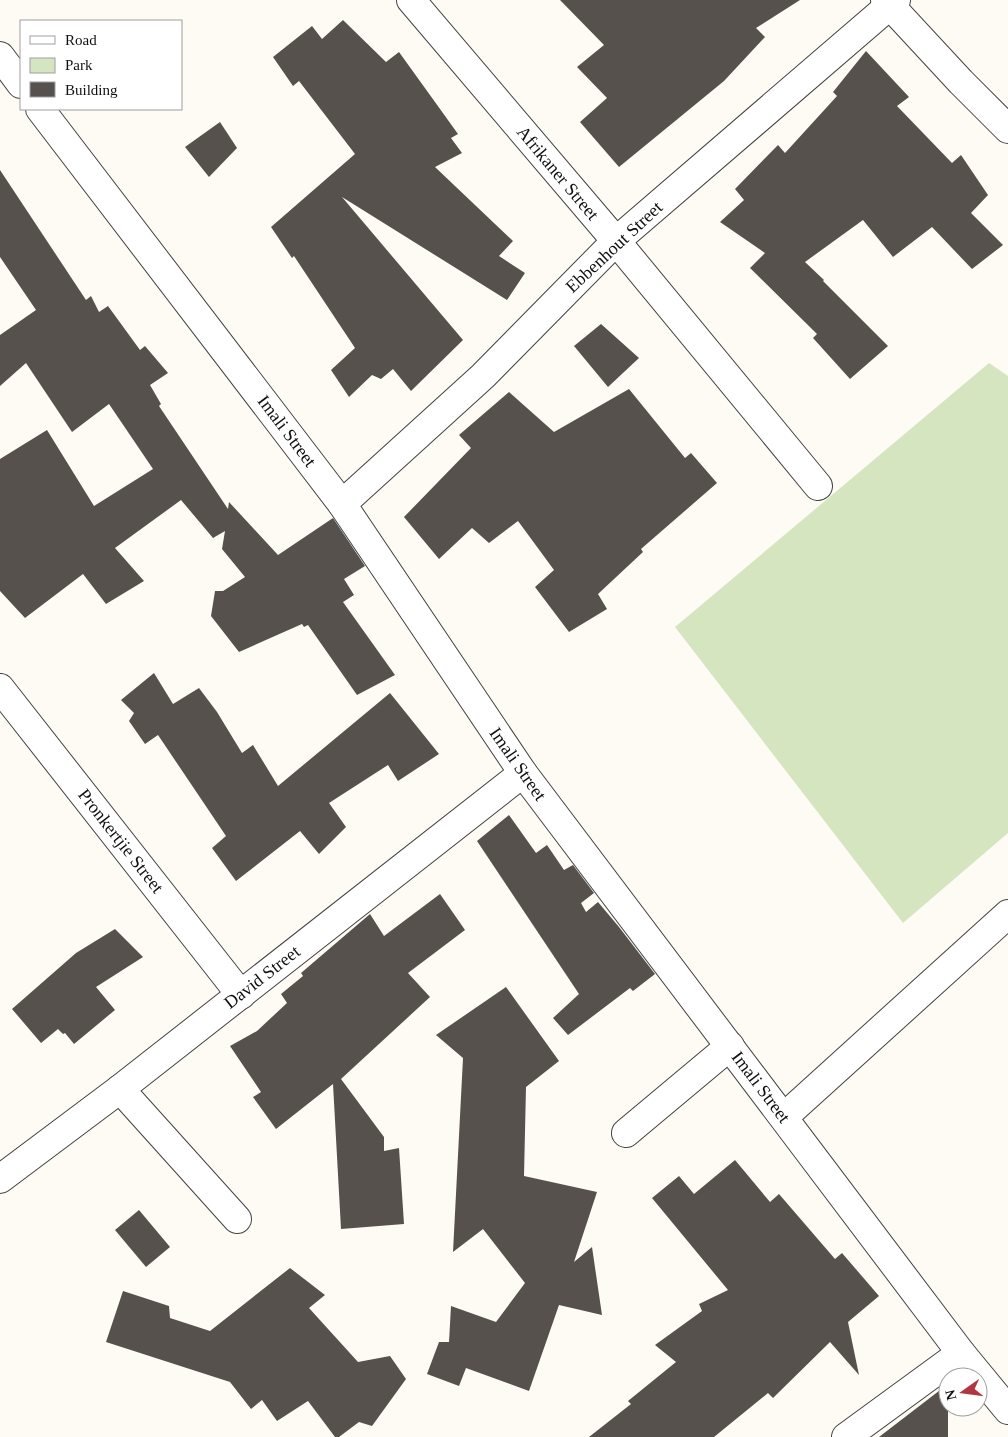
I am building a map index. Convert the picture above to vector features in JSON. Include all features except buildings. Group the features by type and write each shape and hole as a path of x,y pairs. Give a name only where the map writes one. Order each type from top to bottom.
{"street":[{"name":"Afrikaner Street","path":"411,0 616,241 818,486"},
{"name":"Ebbenhout Street","path":"342,504 483,376 616,241 890,2"},
{"path":"890,2 961,82 1008,129"},
{"path":"0,56 20,83"},
{"name":"Imali Street","path":"41,110 342,504 523,773 961,1353 1004,1395"},
{"name":"Pronkertjie Street","path":"0,689 240,995"},
{"name":"David Street","path":"0,1179 120,1089 523,773"},
{"path":"784,1118 1008,914"},
{"path":"626,1133 730,1046"},
{"path":"120,1089 237,1219"},
{"path":"846,1437 961,1353"}],"green space":[{"path":"989,363 1008,376 1008,833 903,923 675,627"}]}
